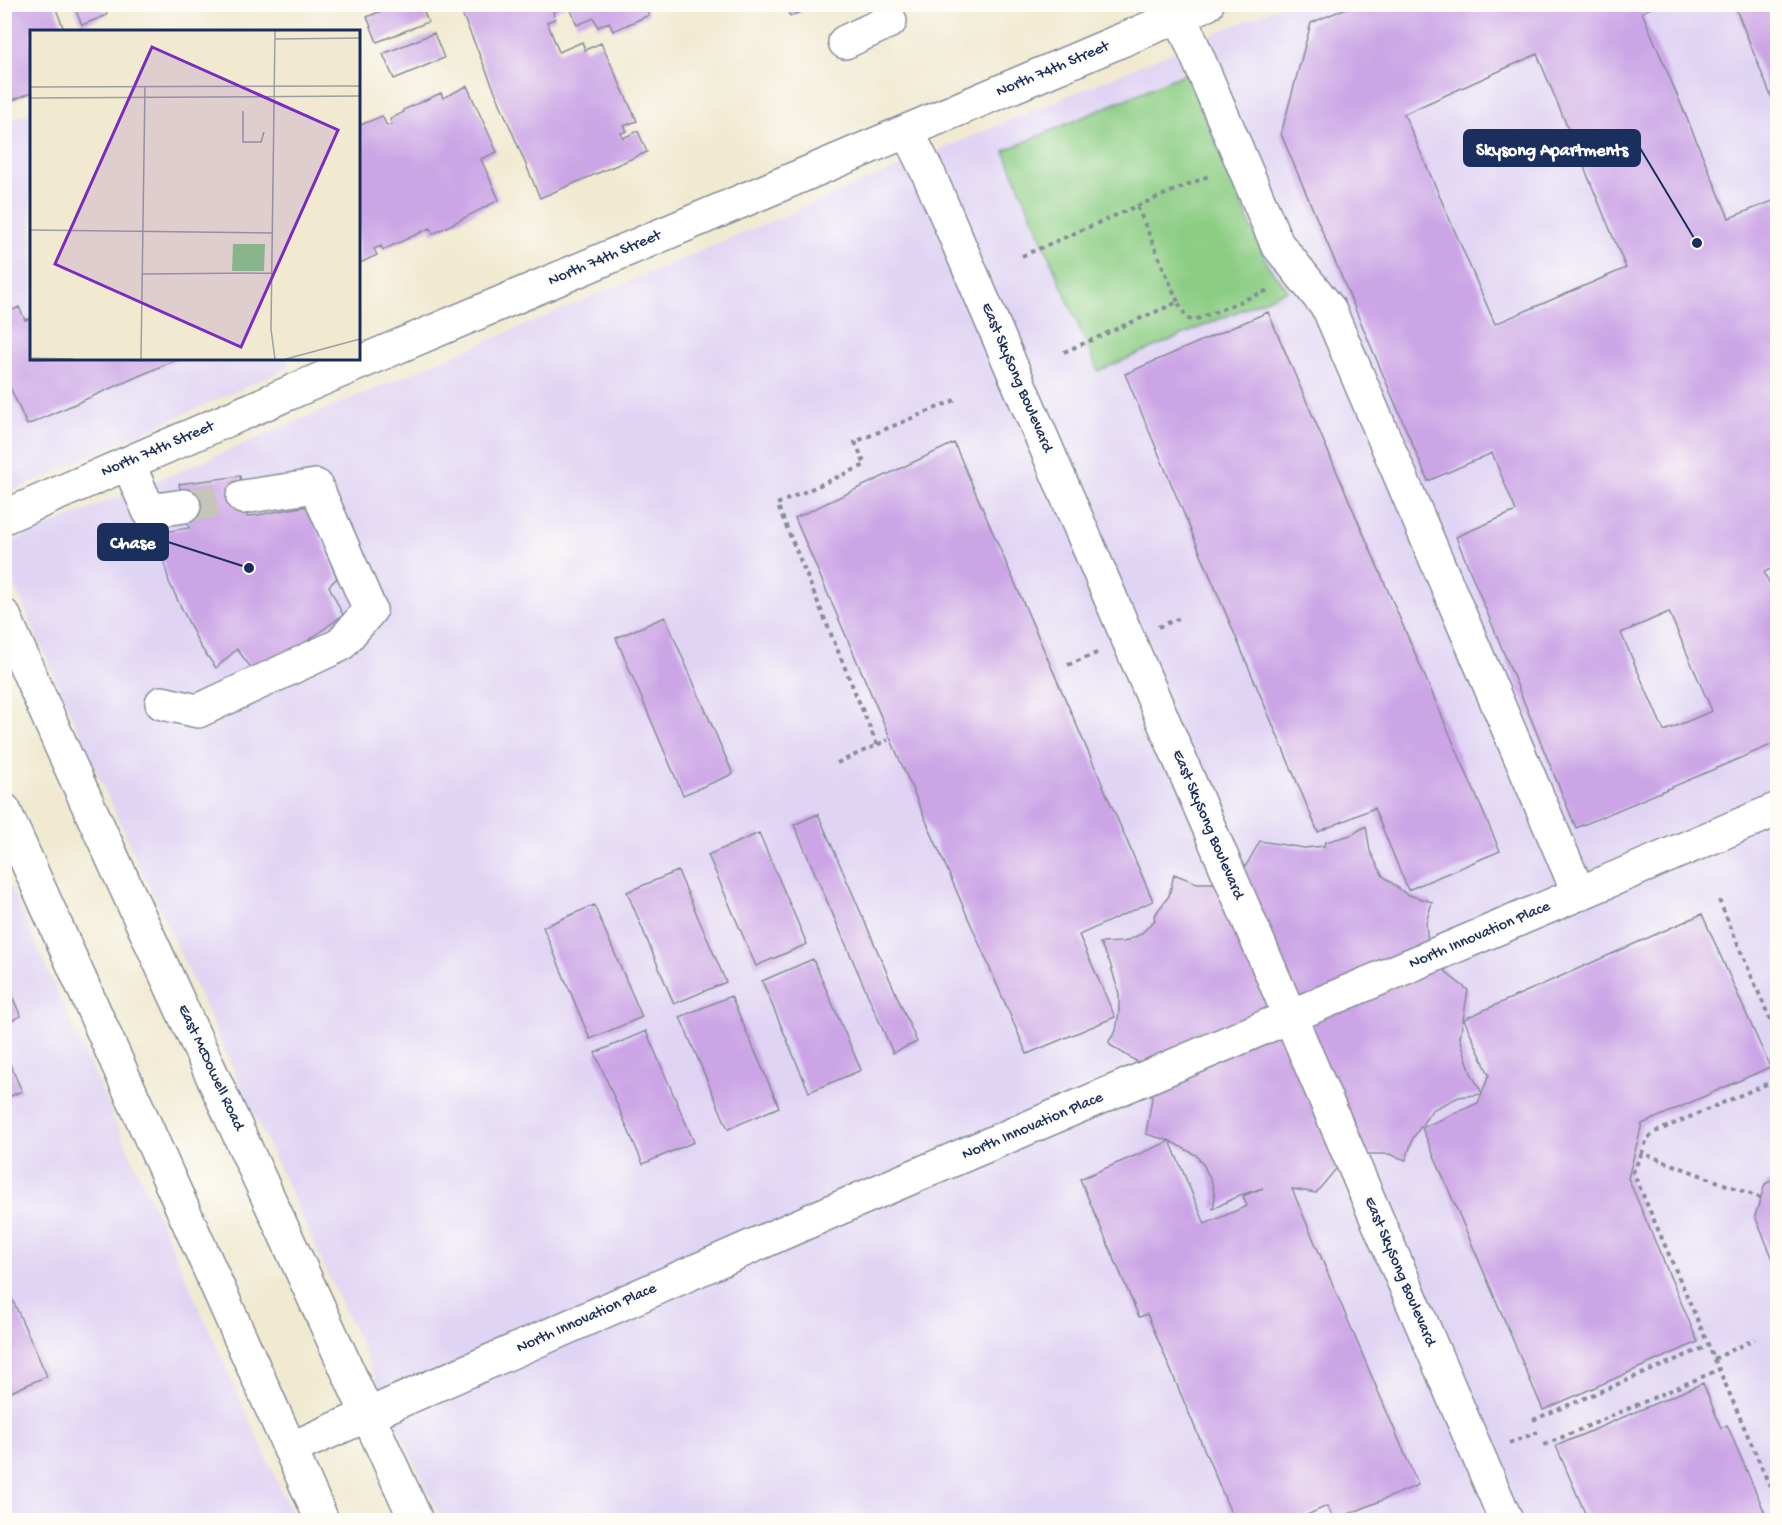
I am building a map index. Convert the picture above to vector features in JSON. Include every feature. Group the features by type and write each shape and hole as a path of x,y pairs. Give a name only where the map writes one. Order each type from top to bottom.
{"street":[{"name":"North 74th Street","path":"4,517 1194,10"},
{"path":"1194,10 1242,162 1277,244 1329,309 1579,894"},
{"path":"845,42 890,21"},
{"name":"East SkySong Boulevard","path":"907,131 930,177 1506,1521"},
{"path":"128,463 149,511 184,506"},
{"path":"162,703 198,711 340,645 370,610 316,486 243,497"},
{"name":"East McDowell Road","path":"4,616 62,748 416,1521"},
{"name":"North Innovation Place","path":"290,1449 837,1209 1778,809"},
{"path":"4,810 322,1521"}],"path":[{"path":"1022,256 1242,162"},
{"path":"1137,206 1187,319 1199,320 1302,276"},
{"path":"1064,352 1178,302"},
{"path":"877,745 777,504 865,465 855,442 955,400"},
{"path":"837,763 888,740"},
{"path":"1719,900 1778,1038"},
{"path":"1778,1079 1655,1132 1647,1139 1633,1172 1778,1505"},
{"path":"1642,1154 1761,1198"},
{"path":"1714,1359 1755,1339"},
{"path":"1533,1420 1708,1346"},
{"path":"1544,1445 1718,1370"}],"shaded area":[{"path":"1283,5 1777,5 1777,1520 441,1520 99,777 5,564 4,545"},
{"path":"30,112 30,360 287,360 290,367 5,494 4,123"},
{"path":"4,873 282,1492 294,1520 5,1520"}],"green space":[{"path":"1186,73 1268,266 1288,290 1098,371 1004,151"}],"building":[{"path":"4,4 54,4 64,30 30,30 30,93 4,104"},
{"path":"73,4 102,4 107,15 82,25"},
{"path":"398,4 421,4 428,22 377,42 367,17"},
{"path":"458,4 654,4 646,8 649,15 613,31 609,22 598,27 594,18 577,25 569,5 553,12 555,19 547,22 559,52 582,42 585,50 601,43 637,121 624,126 627,131 621,133 623,138 638,131 647,152 540,198"},
{"path":"785,4 819,4 819,5 790,16"},
{"path":"1356,4 1659,4 1642,12 1729,218 1778,199 1778,566 1764,572 1778,601 1778,742 1576,828 1456,537 1516,511 1492,453 1428,481 1281,134 1311,23","holes":["1537,54 1626,268 1495,324 1404,114","1669,612 1712,711 1664,731 1621,633"]},
{"path":"1734,4 1778,4 1778,111 1777,111"},
{"path":"434,33 444,58 394,79 383,54"},
{"path":"467,86 497,152 481,159 499,200 433,234 430,228 383,250 381,246 374,249 377,255 360,263 360,125 382,116 387,126 392,124 390,119 404,112 403,110 441,93 443,98"},
{"path":"19,307 25,320 30,319 30,360 175,360 27,425 4,374 4,314"},
{"path":"1268,312 1500,851 1408,890 1374,808 1318,832 1125,374"},
{"path":"954,443 1153,901 1079,935 1115,1017 1027,1054 795,518"},
{"path":"240,476 247,517 307,506 337,578 329,586 343,615 258,677 237,649 216,668 200,646 169,582 157,533 189,528 179,484"},
{"path":"665,617 733,774 683,795 616,638"},
{"path":"818,814 917,1042 893,1053 794,825"},
{"path":"1366,826 1370,851 1383,876 1406,894 1432,902 1426,923 1429,952 1450,976 1468,990 1460,1038 1471,1073 1482,1093 1489,1075 1464,1019 1702,914 1770,1067 1642,1124 1628,1178 1698,1342 1543,1410 1422,1128 1478,1103 1482,1094 1459,1097 1432,1110 1413,1138 1406,1160 1389,1154 1359,1154 1335,1170 1316,1193 1292,1189 1418,1485 1335,1520 1327,1506 1296,1520 1234,1520 1147,1314 1139,1317 1080,1179 1170,1141 1146,1134 1152,1098 1151,1083 1136,1061 1110,1045 1109,1041 1116,1031 1119,994 1110,963 1100,943 1124,942 1141,934 1155,920 1154,916 1169,896 1174,874 1197,883 1218,883 1244,869 1260,841 1304,848 1324,846 1325,842 1351,835","holes":["1170,1141 1196,1155 1212,1183 1215,1197 1213,1209 1240,1195 1263,1188 1243,1196 1247,1206 1205,1224"]},
{"path":"759,833 807,944 756,966 708,855"},
{"path":"678,871 726,982 674,1004 627,892"},
{"path":"594,905 642,1017 590,1039 543,927"},
{"path":"813,959 861,1070 809,1092 762,981"},
{"path":"4,979 21,1016 4,1024"},
{"path":"731,996 779,1107 728,1129 680,1017"},
{"path":"646,1031 694,1142 643,1164 595,1053"},
{"path":"4,1051 22,1091 4,1099"},
{"path":"1777,1178 1777,1269 1755,1216 1765,1184"},
{"path":"9,1292 47,1376 4,1395 4,1294"},
{"path":"1703,1383 1721,1428 1727,1425 1768,1520 1588,1520 1556,1446"}],"tunnel":[{"path":"184,506 243,497"}],"place":[{"name":"Skysong Apartments","path":"1697,243"},
{"name":"Chase","path":"249,568"}]}
